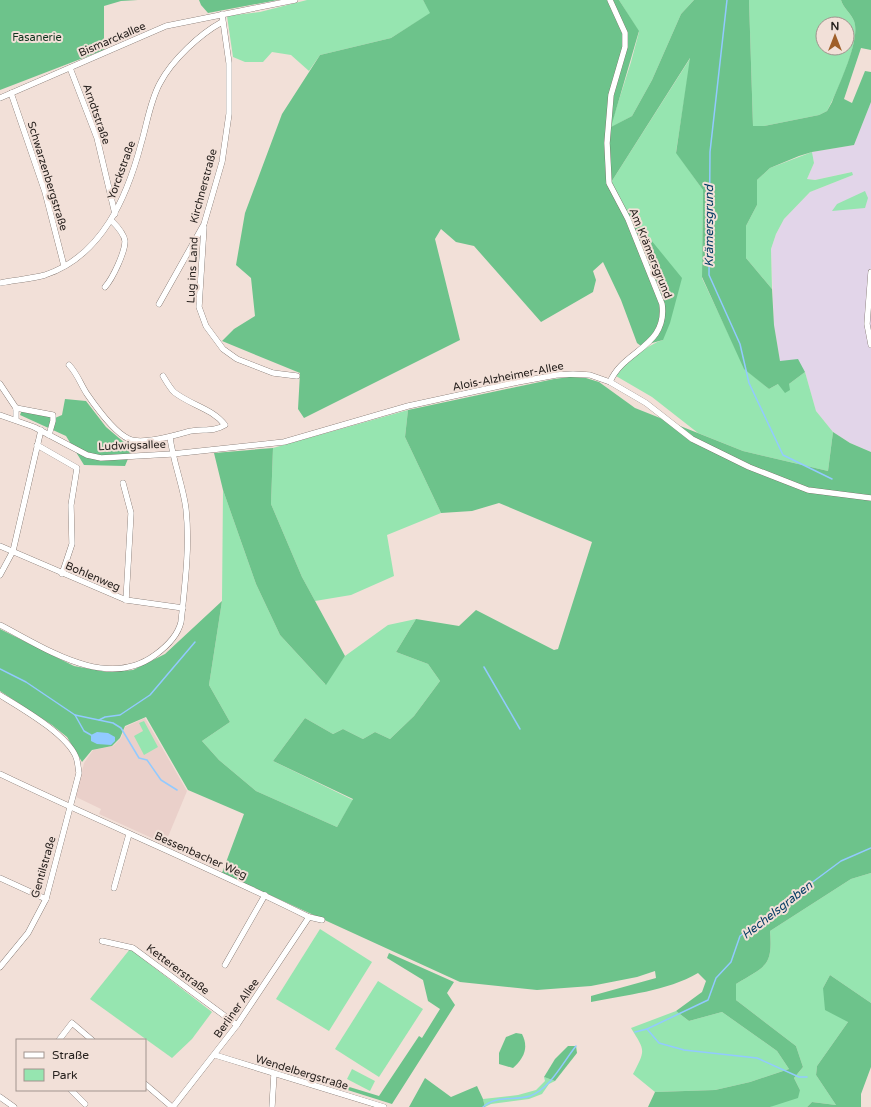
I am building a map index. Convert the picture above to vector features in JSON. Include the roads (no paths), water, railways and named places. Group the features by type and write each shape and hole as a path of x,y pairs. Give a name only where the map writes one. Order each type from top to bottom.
{"street":[{"name":"Bismarckallee","path":"0,98 166,26 294,0"},
{"name":"Am Krämersgrund","path":"610,0 625,33 625,47 612,95 607,143 609,183 634,232 662,304 663,312 662,319 651,342 620,366 610,382"},
{"name":"Kirchnerstraße","path":"159,304 204,224 222,162 229,114 229,62 222,14"},
{"name":"Yorckstraße","path":"0,283 44,275 64,266 86,251 115,214 137,160 159,84 168,70 194,42 222,22"},
{"name":"Arndtstraße","path":"70,68 97,138 115,214"},
{"name":"Schwarzenbergstraße","path":"11,93 45,192 64,266"},
{"path":"105,287 119,263 125,241 119,228 111,220"},
{"name":"Lug ins Land","path":"204,224 199,306 206,326 223,349 237,359 273,373 297,376"},
{"path":"871,272 867,324 871,346"},
{"path":"69,365 87,394 111,424 129,439 139,441 170,437 190,431 217,430 225,425 212,412 184,399 173,391 163,376"},
{"name":"Alois-Alzheimer-Allee","path":"172,454 284,442 408,406 556,375 590,375 610,382 646,403 692,439 729,458 808,490 871,498"},
{"path":"0,384 16,408 16,420"},
{"path":"16,408 53,415 49,435"},
{"name":"Ludwigsallee","path":"0,415 41,430 87,455 101,458 172,454"},
{"path":"0,575 13,551 41,430"},
{"path":"0,625 73,662 107,669 123,668 149,659 166,647 179,628 183,608 187,568 186,507 172,454 170,437"},
{"path":"37,445 77,468 71,505 72,544 62,574"},
{"path":"123,483 131,513 126,600"},
{"name":"Bohlenweg","path":"0,546 62,574 126,600 183,608"},
{"name":"Gentilstraße","path":"0,695 47,726 68,745 76,757 79,773 46,898 28,933 0,967"},
{"name":"Bessenbacher Weg","path":"0,774 265,895 309,917 322,920"},
{"path":"114,888 129,834"},
{"path":"0,878 46,898"},
{"path":"225,965 265,895"},
{"name":"Berliner Allee","path":"173,1107 237,1026 309,917"},
{"name":"Kettererstraße","path":"102,941 133,948 237,1026"},
{"path":"60,1039 72,1023 91,1039"},
{"name":"Wendelbergstraße","path":"215,1055 384,1107"},
{"path":"272,1107 274,1074"},
{"path":"146,1085 173,1107"},
{"path":"72,1091 84,1106"},
{"path":"0,1097 14,1107"}],"water":[{"path":"97,732 108,733 115,737 115,741 111,745 97,744 91,741 91,735"}],"waterway":[{"name":"Krämersgrund","path":"727,0 710,152 709,275 740,344 749,383 783,455 832,479"},
{"path":"99,720 105,717 120,715 150,695 195,642"},
{"path":"484,667 520,729"},
{"path":"0,669 26,682 75,715 113,723 121,728 139,758 147,760 161,780 177,790"},
{"path":"75,715 84,731 91,735"},
{"name":"Hechelsgraben","path":"635,1032 647,1029 708,1000 716,978 731,962 740,936 841,861 871,848"},
{"path":"647,1029 659,1043 684,1050 757,1058 799,1077 807,1077"},
{"path":"483,1107 493,1101 530,1096 537,1092 556,1074 576,1046"}],"park label":[{"name":"Fasanerie","path":"37,37"}]}
